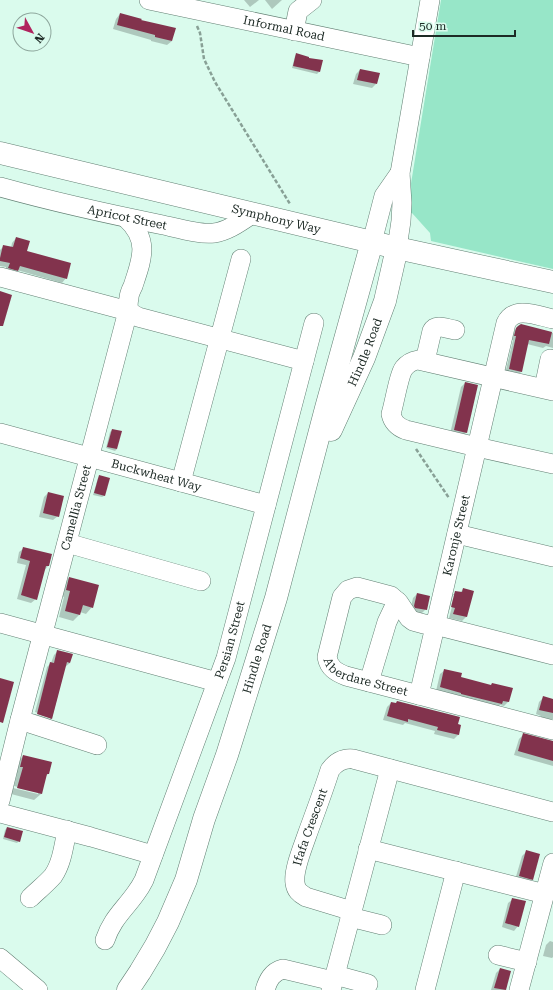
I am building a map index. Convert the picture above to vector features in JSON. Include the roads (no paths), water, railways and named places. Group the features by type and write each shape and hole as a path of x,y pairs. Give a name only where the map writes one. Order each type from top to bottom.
{"main road":[{"name":"Symphony Way","path":"0,153 397,248 553,282"},
{"name":"Hindle Road","path":"128,990 155,947 168,922 186,880 204,819 227,755 276,598 372,242"},
{"name":"Hindle Road","path":"303,496 364,358 385,301 397,248"},
{"name":"Hindle Road","path":"112,990 133,959 155,921 204,819"}],"street":[{"name":"Informal Road","path":"149,0 420,57"},
{"path":"294,31 298,11 312,0"},
{"path":"397,248 402,203 400,173 430,0"},
{"path":"372,242 384,196 400,173"},
{"name":"Apricot Street","path":"0,187 126,218 200,232 213,233 226,229 252,214"},
{"name":"Camellia Street","path":"0,801 128,311 128,299 142,255 141,238 138,230 133,223 126,218"},
{"path":"181,482 241,259"},
{"path":"0,277 128,311 138,316 304,361"},
{"name":"Karonje Street","path":"419,695 506,323 514,314 520,313 553,319"},
{"name":"Persian Street","path":"105,940 114,920 137,892 144,880 226,658 314,323"},
{"path":"425,361 434,328 438,326 455,330"},
{"path":"550,359 548,389 425,361 413,361 408,364 402,372 391,414 392,420 401,428 553,464"},
{"name":"Buckwheat Way","path":"0,433 266,506"},
{"path":"457,534 553,557"},
{"path":"68,543 200,581"},
{"name":"Aberdare Street","path":"397,601 391,596 357,587 348,590 342,597 326,657 334,670 339,673 369,682 553,730"},
{"path":"369,682 387,622 397,601 409,618 413,621 436,625 553,655"},
{"path":"0,623 217,682"},
{"path":"20,720 98,745"},
{"name":"Ifafa Crescent","path":"382,925 306,897 300,894 295,883 296,870 302,850 330,770 339,761 348,758 353,759 553,812"},
{"path":"333,982 390,769"},
{"path":"0,814 67,830 153,855"},
{"path":"30,898 56,871 67,830"},
{"path":"368,849 545,894"},
{"path":"519,990 553,863"},
{"path":"425,990 456,871"},
{"path":"498,955 527,962"},
{"path":"0,958 38,990"},
{"path":"0,967 22,990"},
{"path":"265,990 269,979 279,970 283,969 333,982 368,984"}]}
